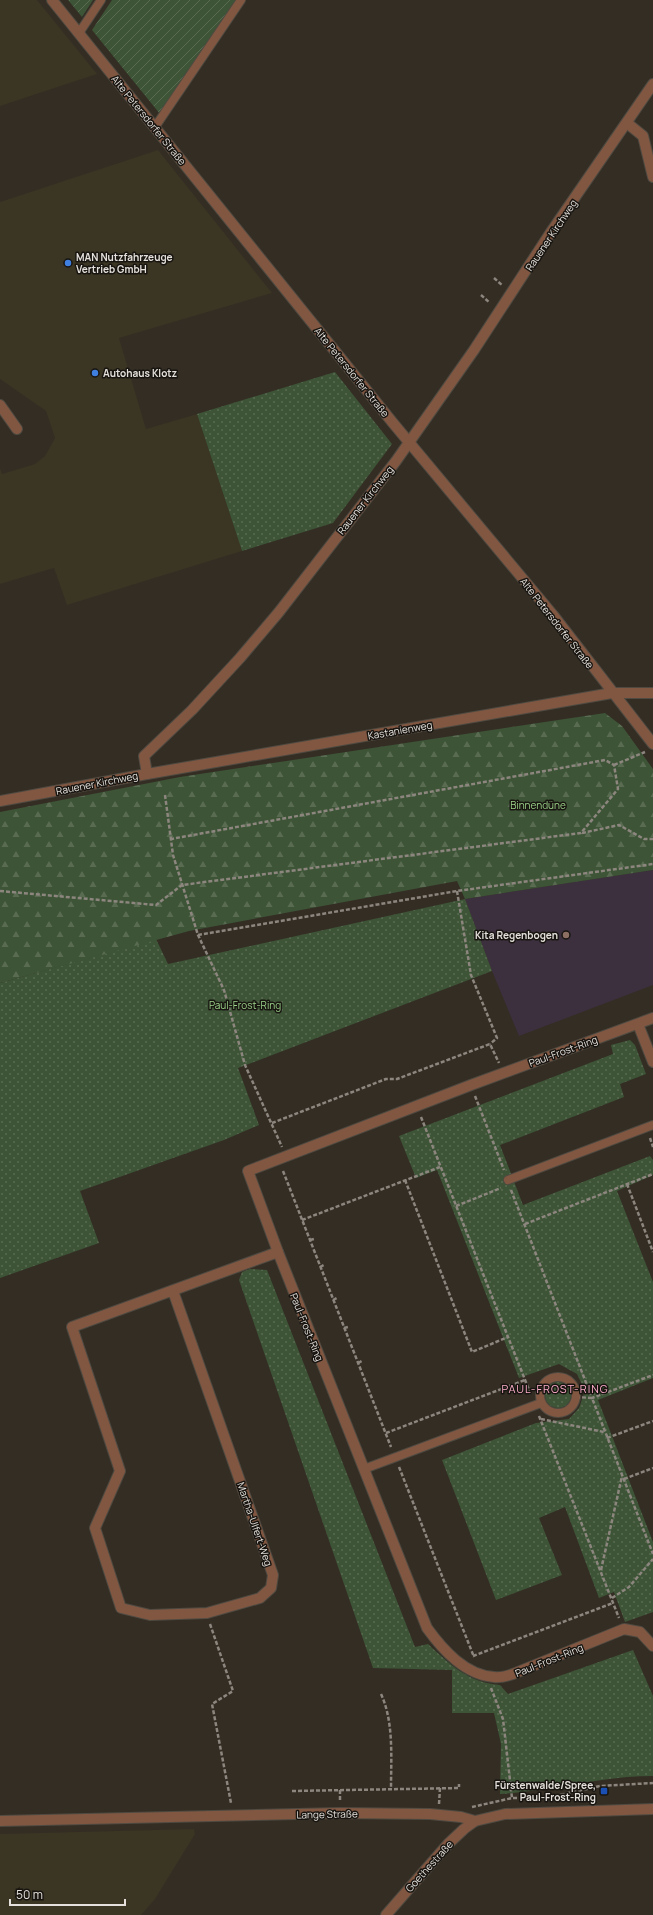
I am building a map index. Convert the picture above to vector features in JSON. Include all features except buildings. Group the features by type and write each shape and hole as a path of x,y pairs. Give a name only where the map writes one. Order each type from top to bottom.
{"street":[{"name":"Alte Petersdorfer Straße","path":"52,0 409,442 553,616 612,693 650,748"},
{"name":"Rauener Kirchweg","path":"0,801 147,774 144,756 192,710 279,612 409,442 474,350 653,84"},
{"path":"626,123 643,136 653,177"},
{"path":"0,405 17,429"},
{"name":"Kastanienweg","path":"147,774 612,693 653,693"},
{"name":"Paul-Frost-Ring","path":"624,1629 513,1674 496,1678 481,1675 456,1660 440,1647 427,1628 278,1252 248,1171 504,1072 653,1018"},
{"path":"638,1024 653,1062"},
{"name":"Martha-Ulfert-Weg","path":"173,1291 273,1575 271,1588 260,1598 207,1613 150,1616 121,1608 95,1528 120,1471 72,1327 278,1252"},
{"path":"624,1629 640,1632 653,1646"},
{"name":"Lange Straße","path":"0,1821 234,1815 430,1814 461,1817 475,1821 505,1814 653,1809"},
{"name":"Goethestraße","path":"386,1915 448,1844 475,1821"}],"lane":[{"path":"79,33 101,0"},
{"path":"155,127 241,0"},
{"path":"509,1182 653,1125"},
{"path":"558,1377 569,1381 576,1391 576,1397 571,1408 561,1414 549,1412 538,1404 542,1385 552,1378 558,1377"},
{"path":"364,1469 538,1404"}],"path":[{"path":"614,765 650,748"},
{"path":"170,839 605,760 614,765"},
{"path":"581,833 618,789 614,765"},
{"path":"165,795 173,855 198,935 224,990 245,1065 272,1123 302,1220 473,1656 486,1676 503,1719 512,1798"},
{"path":"0,891 156,905 182,885 581,833 619,825 644,839 653,839"},
{"path":"198,935 457,891 653,864"},
{"path":"272,1123 386,1078 396,1079 490,1044 497,1038 471,975 457,891"},
{"path":"490,1044 504,1072"},
{"path":"470,1085 653,1554"},
{"path":"416,1106 525,1380 538,1404 541,1419 624,1629"},
{"path":"302,1220 440,1167"},
{"path":"525,1224 653,1174"},
{"path":"405,1180 472,1352 508,1337"},
{"path":"456,1206 509,1182"},
{"path":"627,1184 653,1252"},
{"path":"310,1240 314,1239"},
{"path":"320,1267 324,1265"},
{"path":"333,1300 337,1298"},
{"path":"344,1328 348,1327"},
{"path":"358,1363 362,1361"},
{"path":"576,1397 592,1398 653,1375"},
{"path":"386,1433 525,1380"},
{"path":"541,1419 605,1432"},
{"path":"607,1438 653,1421"},
{"path":"624,1479 653,1468"},
{"path":"601,1571 622,1475"},
{"path":"612,1598 629,1587 653,1559"},
{"path":"473,1656 613,1603"},
{"path":"207,1613 233,1691 212,1704 234,1815"},
{"path":"381,1694 386,1705 391,1753 391,1789"},
{"path":"468,1808 512,1798 546,1798 600,1786 653,1783"},
{"path":"292,1791 459,1788 459,1784"}],"shaded area":[{"path":"0,0 37,0 97,74 0,106"},
{"path":"158,150 272,293 119,338 146,429 197,414 242,551 67,605 54,568 0,584 0,468 2,474 35,464 45,456 55,438 46,411 0,379 0,202"},
{"name":"Kita Regenbogen","path":"653,870 653,985 519,1036 492,971 465,899"},
{"path":"194,1829 195,1834 155,1899 141,1915 0,1915 0,1834"}],"green space":[{"path":"68,0 93,0 82,17"},
{"path":"112,0 236,0 160,114 92,30"},
{"path":"335,372 392,444 333,523 242,551 197,414"},
{"name":"Binnendüne","path":"605,713 622,726 653,769 653,870 465,899 457,881 189,931 0,983 0,812 180,777"},
{"path":"465,899 492,971 238,1068 259,1125 224,1140 80,1191 99,1243 0,1278 0,983 156,939 168,964"},
{"path":"630,1040 635,1045 646,1074 620,1084 624,1097 500,1145 523,1205 650,1156 653,1160 653,1175 617,1191 653,1282 653,1378 598,1400 653,1542 653,1612 625,1622 614,1592 599,1598 565,1507 539,1518 562,1575 496,1600 442,1460 536,1423 569,1419 579,1408 585,1391 577,1374 559,1364 519,1378 437,1170 416,1178 399,1136 613,1054 611,1045"},
{"path":"250,1269 267,1270 415,1647 428,1644 460,1671 478,1680 500,1685 508,1694 633,1650 653,1696 653,1776 614,1778 538,1790 500,1794 501,1744 494,1713 452,1713 452,1670 373,1668 239,1280 242,1272"},
{"path":"558,1382 567,1386 571,1395 567,1404 558,1408 549,1404 545,1395 549,1386"}],"place":[{"name":"MAN Nutzfahrzeuge Vertrieb GmbH","path":"68,263"},
{"name":"Autohaus Klotz","path":"95,373"},
{"name":"Kita Regenbogen","path":"566,935"},
{"name":"Fürstenwalde/Spree, Paul-Frost-Ring","path":"604,1791"}],"district":[{"name":"PAUL-FROST-RING","path":"555,1388"}]}
